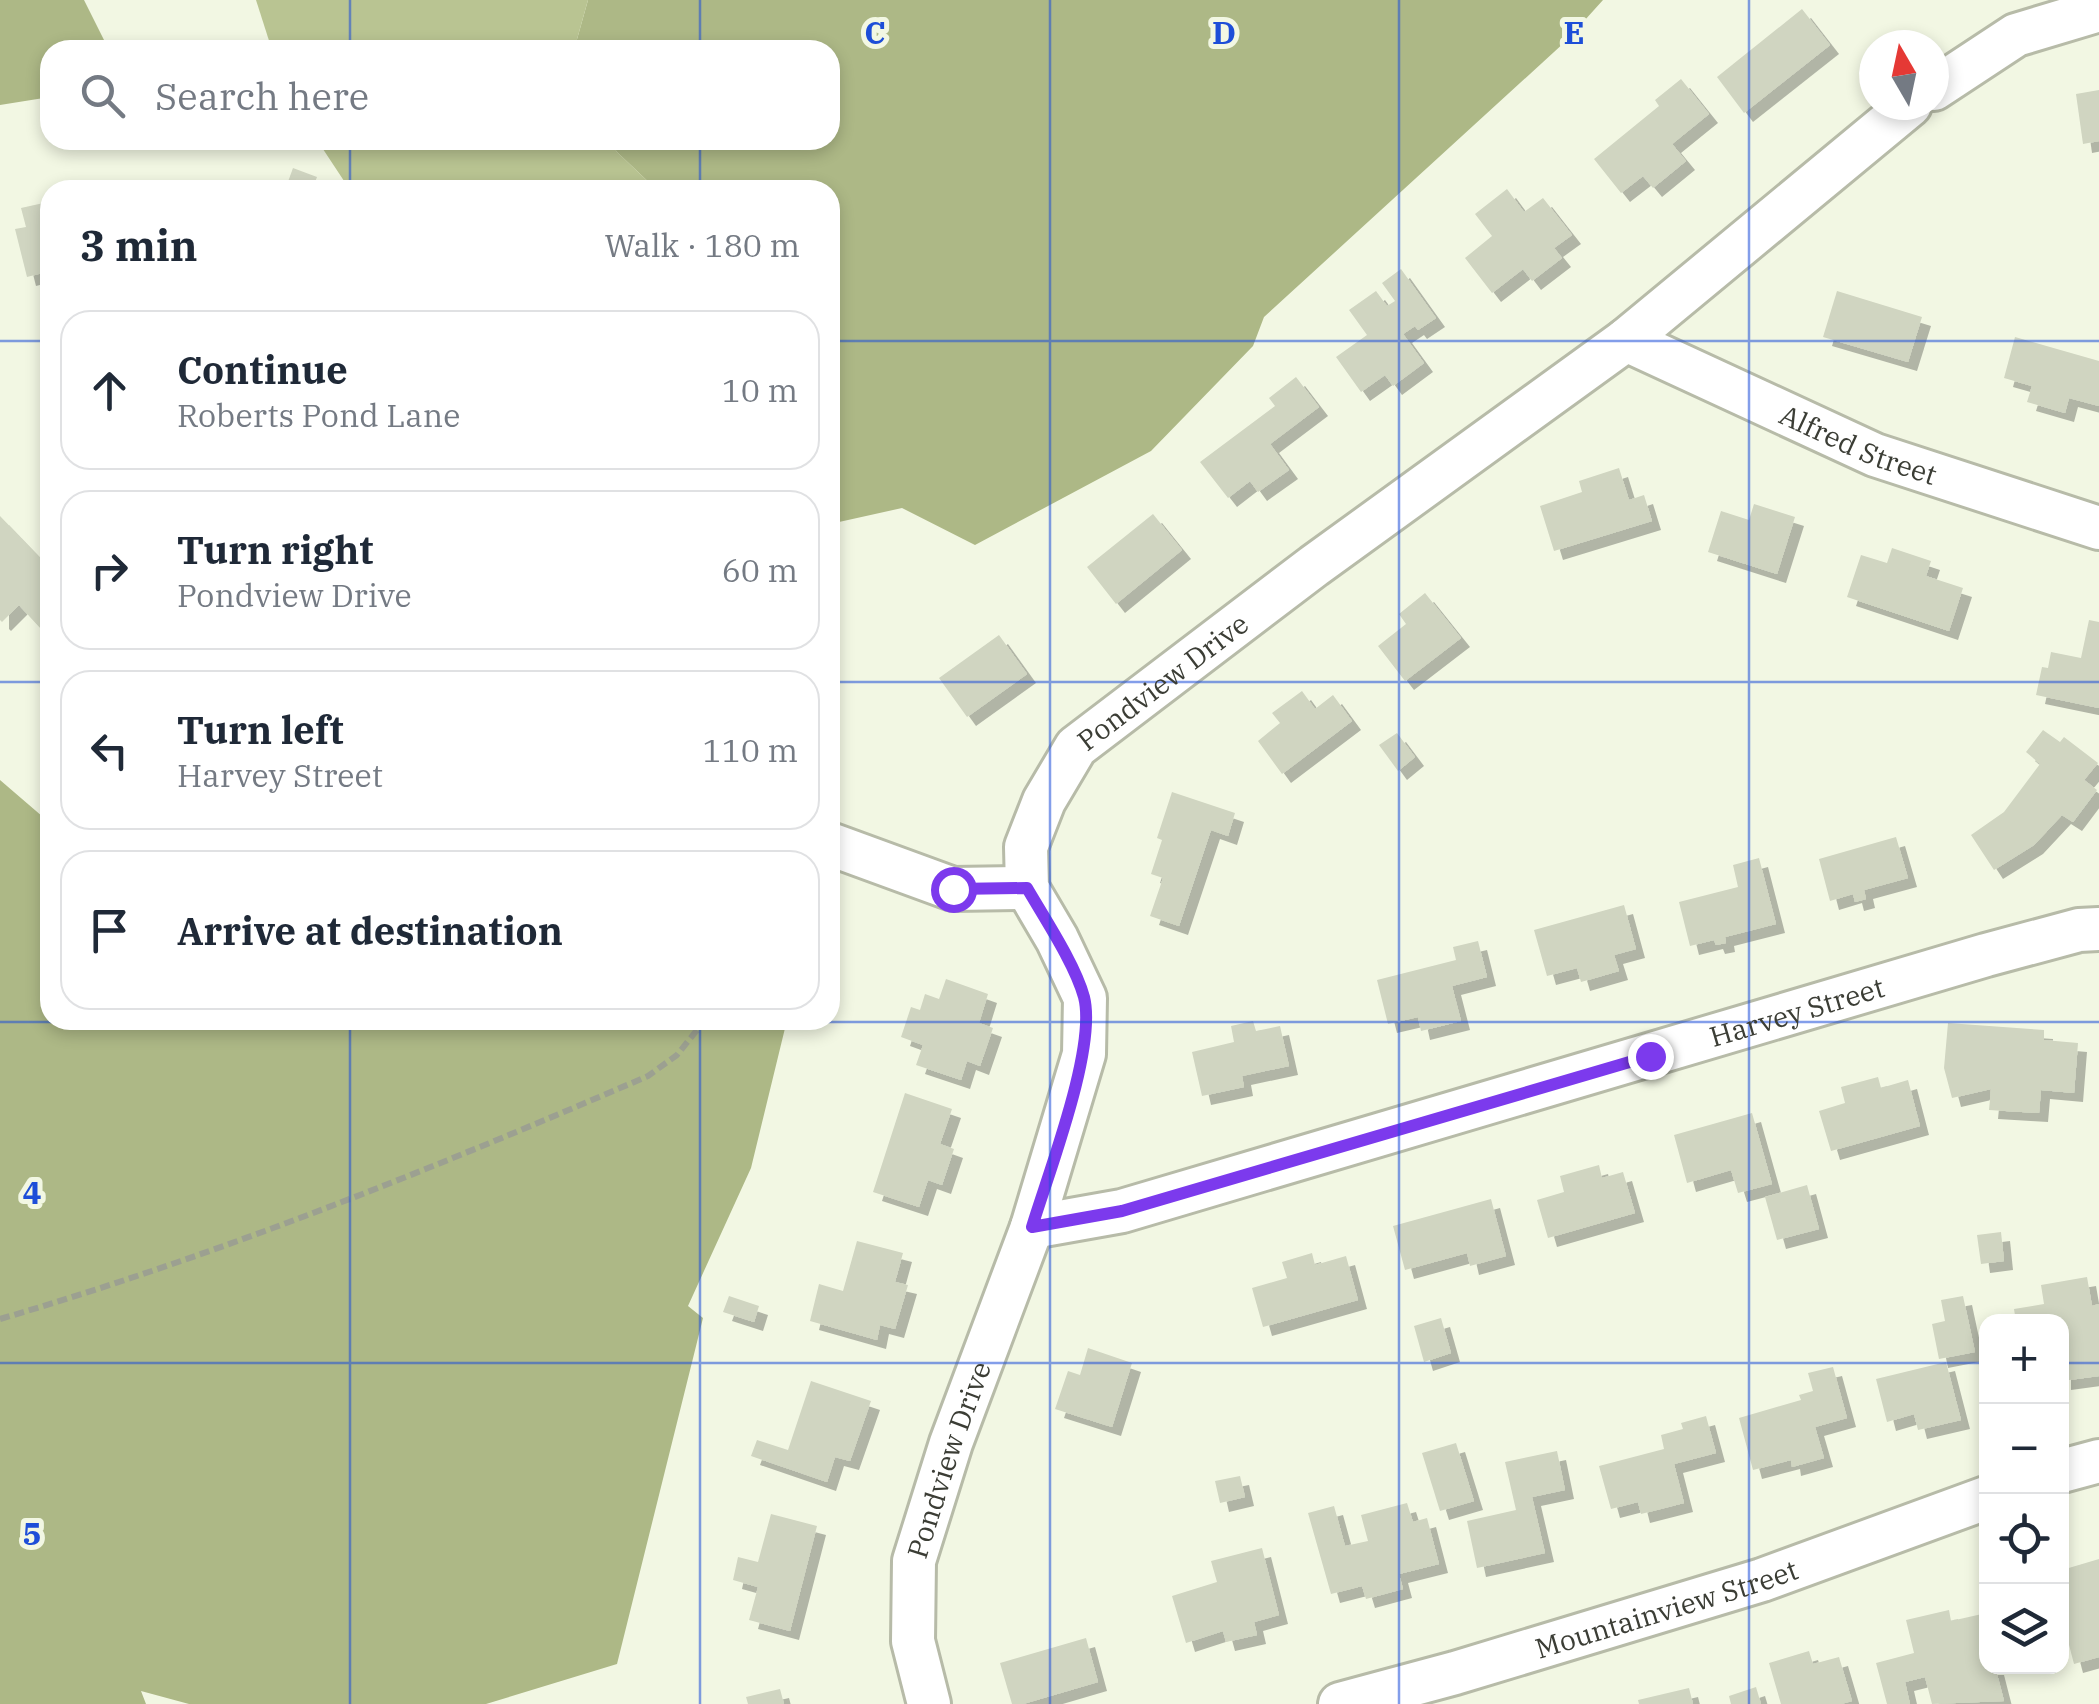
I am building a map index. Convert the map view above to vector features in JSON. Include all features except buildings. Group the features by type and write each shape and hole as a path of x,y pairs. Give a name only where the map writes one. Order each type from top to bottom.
{"street":[{"path":"1949,78 2016,35 2099,10"},
{"name":"Pondview Drive","path":"929,1704 912,1641 914,1561 951,1443 1032,1227 1084,1054 1084,998 1057,939 1027,888 1026,847 1044,800 1076,747 1314,566 1626,340 1892,120"},
{"name":"Alfred Street","path":"1626,340 1875,454 2099,528"},
{"path":"840,848 953,889 1027,888"},
{"name":"Harvey Street","path":"1032,1227 1122,1211 1986,955 2079,930 2099,930"},
{"path":"2069,1469 2099,1461"},
{"name":"Mountainview Street","path":"1340,1704 1762,1580 1979,1501"}],"path":[{"path":"0,1319 100,1290 452,1161 648,1076 677,1055 697,1030"}],"shaded area":[{"path":"0,0 84,0 104,40 40,40 40,99 0,105"},
{"path":"256,0 588,0 577,40 269,40"},
{"path":"588,0 1603,0 1566,41 1264,317 1253,346 1151,451 975,545 902,508 840,522 840,180 646,180 616,150 840,150 840,40 577,40"},
{"path":"324,150 616,150 646,180 343,180"},
{"path":"0,780 40,814 40,1030 785,1030 751,1168 688,1306 703,1318 617,1664 486,1704 189,1704 141,1691 146,1704 0,1704"}],"route":[{"path":"953,889 1027,888 1057,939 1084,998 1084,1054 1032,1227 1122,1211 1650,1056"}]}
